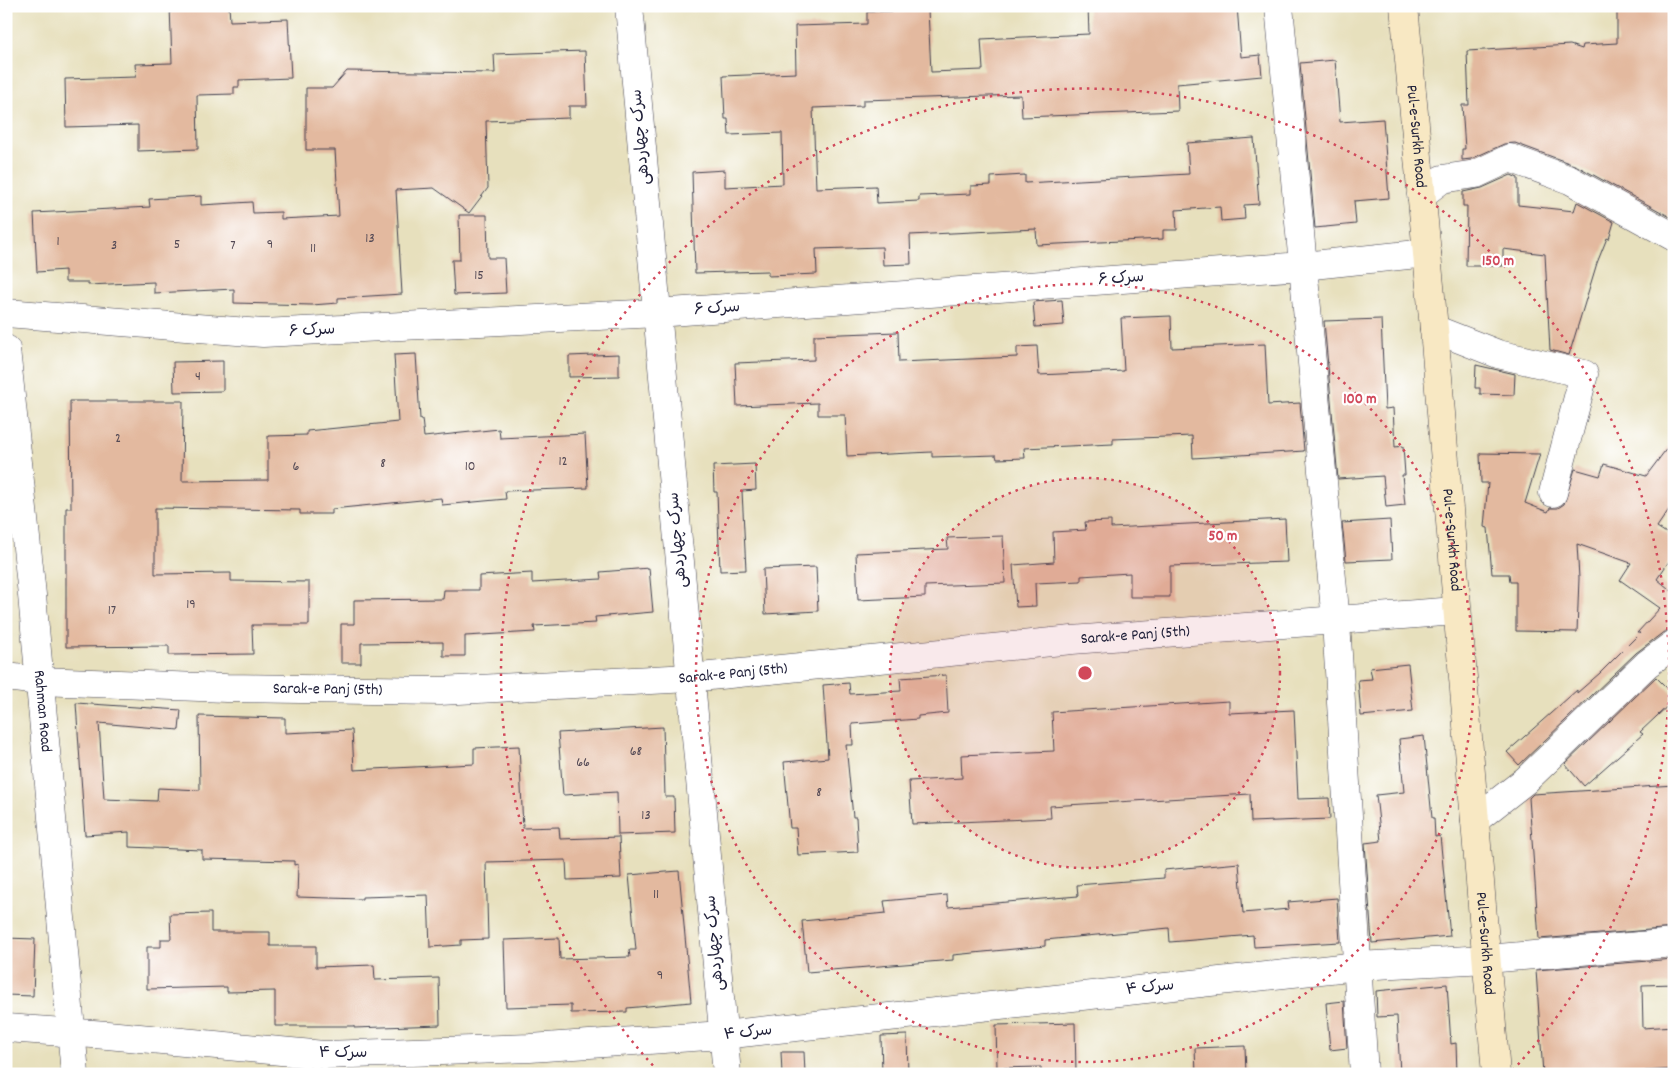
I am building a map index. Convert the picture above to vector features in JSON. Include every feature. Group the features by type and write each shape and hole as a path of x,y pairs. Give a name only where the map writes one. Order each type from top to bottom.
{"street":[{"name":"سرک چهاردهی","path":"629,6 727,1074"},
{"path":"1279,6 1336,622 1364,1074"},
{"name":"Pul-e-Surkh Road","path":"1404,6 1434,329 1496,1074"},
{"path":"1421,195 1442,179 1476,174 1510,158 1570,180 1674,237"},
{"name":"سرک ۶","path":"6,313 263,333 657,313 1303,266 1426,253"},
{"path":"1434,329 1498,354 1584,374 1553,493"},
{"name":"Rahman Road","path":"6,349 75,1074"},
{"name":"Sarak-e Panj (5th)","path":"6,676 39,681 226,688 440,691 690,678 1072,640 1336,622 1456,611"},
{"path":"1475,820 1526,780 1647,664 1674,644"},
{"path":"1647,664 1674,661"},
{"name":"سرک ۴","path":"6,1028 324,1055 530,1048 723,1036 1358,966 1487,959 1674,943"}],"building":[{"path":"170,6 229,6 230,21 288,19 291,78 239,80 239,87 234,87 234,94 197,95 198,149 138,151 138,125 66,127 65,79 136,77 135,64 172,63"},
{"path":"1088,6 1237,6 1241,57 1260,55 1262,76 1177,84 1178,111 1022,117 1021,95 863,100 863,106 813,108 816,188 876,186 877,203 919,201 919,196 971,194 971,186 991,185 991,177 1025,175 1025,183 1189,174 1187,143 1254,138 1259,204 1244,205 1245,219 1221,221 1220,207 1176,210 1177,230 1163,230 1163,239 1037,245 1036,229 910,235 911,264 883,265 882,247 816,249 817,274 768,276 768,271 695,273 692,172 725,170 725,187 783,184 782,133 729,135 728,119 725,119 723,76 796,73 795,26 867,24 867,12 928,10 931,72 983,70 981,39 1089,34"},
{"path":"1617,6 1674,6 1674,219 1577,166 1515,143 1504,144 1471,159 1462,160 1462,149 1465,149 1462,105 1469,105 1467,51 1570,45 1582,49 1583,45 1617,43"},
{"path":"585,51 587,106 569,106 569,118 486,121 488,188 469,213 434,188 396,190 402,294 338,298 338,303 312,305 234,303 234,289 154,293 154,282 88,285 88,282 65,282 65,270 37,272 34,213 150,207 149,199 201,196 201,205 252,202 253,213 281,212 281,219 339,216 335,150 306,150 306,88 332,88 347,71 495,73 494,54"},
{"path":"1335,60 1340,122 1383,119 1389,198 1354,201 1356,224 1315,228 1300,63"},
{"path":"1511,175 1518,178 1518,205 1574,211 1577,202 1614,222 1609,239 1607,238 1597,263 1569,355 1550,350 1545,254 1503,249 1503,266 1466,266 1467,206 1463,206 1463,192 1482,188"},
{"path":"459,215 487,215 488,258 504,258 506,293 454,295 452,260 460,260"},
{"path":"1062,300 1064,325 1035,327 1033,302"},
{"path":"1171,316 1172,348 1265,344 1268,405 1300,403 1304,451 1193,458 1192,436 1113,439 1113,444 1024,448 1025,458 997,459 996,455 932,457 932,452 847,456 845,415 818,415 818,403 737,406 735,363 814,360 814,335 898,332 899,362 1017,357 1017,347 1037,346 1039,375 1124,371 1121,318"},
{"path":"1381,319 1385,409 1393,408 1395,447 1403,446 1405,475 1402,475 1405,505 1386,507 1383,476 1338,479 1324,321"},
{"path":"416,354 420,419 422,419 424,437 499,429 500,438 585,434 588,488 505,491 506,499 442,505 441,498 332,509 332,514 300,514 300,510 155,508 155,574 231,573 231,581 309,582 309,625 252,625 253,654 169,655 169,646 66,647 66,508 71,508 70,401 183,401 182,481 268,480 268,436 307,435 307,431 398,422 394,355"},
{"path":"619,354 619,376 569,377 569,356"},
{"path":"223,361 223,391 174,392 173,362"},
{"path":"1476,365 1515,374 1514,395 1480,394 1480,388 1475,388"},
{"path":"1674,439 1674,502 1657,527 1674,538 1674,554 1657,579 1674,593 1674,629 1665,631 1636,653 1519,765 1507,752 1577,690 1577,693 1600,673 1640,633 1637,633 1660,608 1620,580 1631,563 1577,544 1579,578 1577,632 1516,631 1516,582 1510,582 1509,574 1492,574 1488,528 1484,527 1488,483 1481,483 1480,453 1540,454 1525,503 1548,512 1550,508 1558,508 1564,504 1575,469 1600,476 1604,464 1646,476"},
{"path":"755,464 756,490 742,491 746,570 720,571 717,492 714,492 713,466"},
{"path":"1285,519 1287,562 1170,566 1170,597 1130,597 1130,573 1081,576 1081,581 1035,583 1036,606 1016,607 1013,565 1054,562 1053,532 1086,530 1085,522 1111,521 1111,528"},
{"path":"1390,520 1392,559 1346,561 1342,523"},
{"path":"1003,536 1005,583 925,586 925,597 858,600 856,553 948,549 947,538"},
{"path":"816,567 818,611 765,614 763,569"},
{"path":"649,568 653,612 595,617 596,623 534,626 535,632 465,636 465,656 443,656 443,642 361,643 361,663 341,663 341,624 354,624 354,600 443,599 444,590 479,590 479,576 532,573 532,583 601,579 600,572"},
{"path":"1408,664 1413,711 1361,716 1358,680 1372,679 1370,668"},
{"path":"946,675 948,713 918,716 918,719 852,724 853,745 846,745 853,817 856,817 858,852 798,855 796,828 790,828 784,762 828,758 823,685 849,683 850,694 901,691 900,678"},
{"path":"1656,677 1674,695 1674,700 1640,732 1643,734 1584,786 1565,764"},
{"path":"1229,701 1229,713 1294,710 1298,799 1329,798 1330,819 1251,822 1250,794 1050,806 1051,818 912,824 909,781 962,778 961,755 1054,751 1052,712"},
{"path":"76,703 181,710 179,730 99,723 104,799 157,801 158,788 200,790 199,716 285,718 285,733 352,730 354,770 474,764 474,748 519,746 523,828 559,827 560,839 619,837 621,878 567,880 566,860 486,862 488,939 461,940 461,945 430,947 428,895 362,897 362,899 297,897 298,864 294,865 294,861 202,859 202,850 129,847 129,832 85,835"},
{"path":"663,727 665,797 674,797 675,833 618,835 617,792 563,795 558,733"},
{"path":"1424,736 1435,837 1440,836 1450,936 1372,943 1365,843 1381,841 1376,795 1404,792 1399,739"},
{"path":"1674,785 1674,928 1539,939 1529,798 1533,794"},
{"path":"1239,863 1243,913 1289,909 1288,902 1337,898 1340,942 1254,947 1253,935 1170,942 1169,928 1045,940 1045,946 953,955 953,960 807,972 802,921 886,913 884,901 947,895 948,907 1078,896 1077,885 1164,878 1164,870"},
{"path":"679,871 691,1002 627,1008 627,1012 571,1013 571,1005 506,1007 504,940 559,938 560,959 630,957 629,950 636,950 629,875"},
{"path":"211,913 211,932 270,932 270,946 316,946 316,967 374,965 375,980 439,978 440,1025 354,1028 354,1026 275,1026 275,991 227,992 227,987 147,989 147,947 161,947 161,939 171,939 170,914"},
{"path":"6,938 35,939 33,996 6,995"},
{"path":"1674,959 1674,984 1642,985 1643,1028 1674,1026 1674,1069 1645,1071 1645,1074 1543,1074 1536,970"},
{"path":"1447,984 1451,1044 1456,1043 1457,1074 1400,1074 1397,1016 1377,1017 1376,991"},
{"path":"1344,1001 1347,1048 1330,1050 1326,1003"},
{"path":"1075,1023 1076,1074 1041,1074 1041,1067 997,1068 996,1025"},
{"path":"907,1035 908,1074 882,1074 881,1036"},
{"path":"1245,1046 1246,1074 1196,1074 1195,1048"},
{"path":"781,1052 804,1052 805,1073 782,1074"}]}
